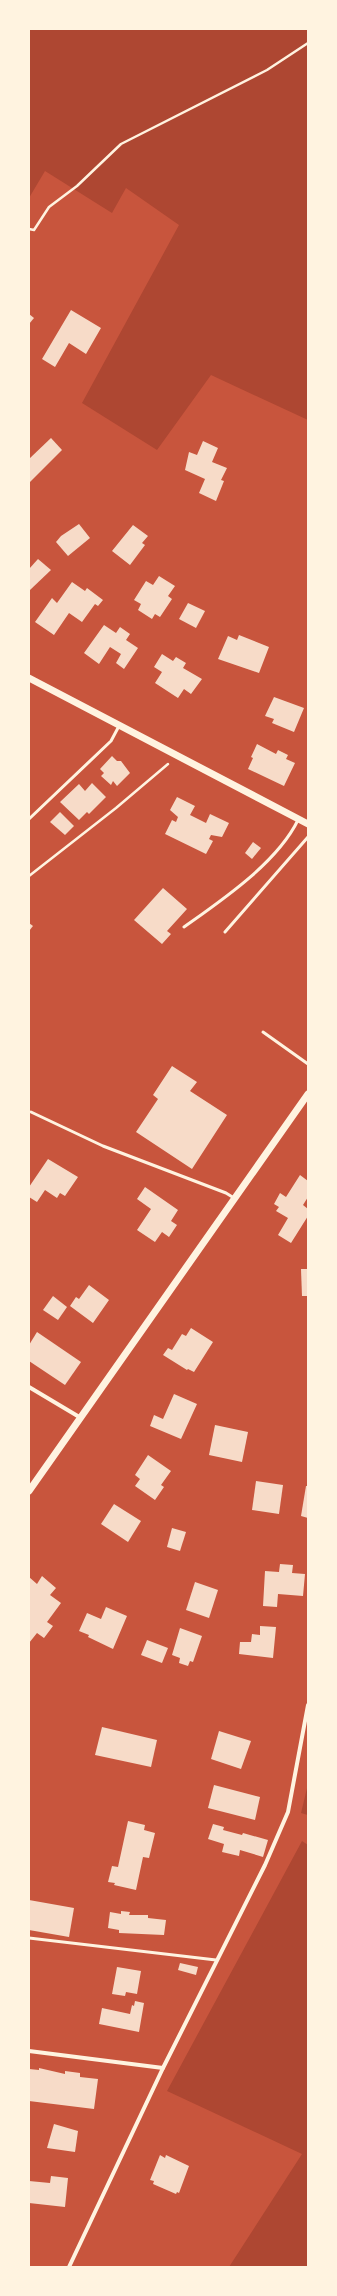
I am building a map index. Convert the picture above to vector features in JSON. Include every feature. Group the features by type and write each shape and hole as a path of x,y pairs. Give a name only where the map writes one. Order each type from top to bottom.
{"street":[{"path":"29,678 308,824"},
{"path":"29,1491 308,1094"},
{"path":"29,1387 81,1418"},
{"path":"69,2267 163,2068 265,1865 288,1812 308,1705"},
{"path":"29,2050 163,2068"}],"lane":[{"path":"29,819 111,741 120,726"},
{"path":"184,927 233,893 287,838 299,819"},
{"path":"225,932 308,837"},
{"path":"263,1032 308,1064"},
{"path":"31,1112 103,1146 226,1193 235,1199"},
{"path":"29,1938 216,1960"}],"path":[{"path":"29,229 34,230 49,207 76,186 121,144 267,70 308,43"},
{"path":"29,876 165,768 174,755"}],"shaded area":[{"path":"29,29 308,29 308,420 211,375 157,450 82,403 179,225 126,188 112,213 45,171 29,198"},
{"path":"308,1784 308,1815 301,1813"},
{"path":"302,1841 308,1845 308,2267 229,2267 302,2154 167,2091"}],"building":[{"path":"71,310 101,328 86,354 69,343 55,367 42,359"},
{"path":"29,314 34,318 29,324"},
{"path":"51,438 62,450 29,483 29,459"},
{"path":"203,441 218,448 212,462 227,468 221,480 224,481 216,501 199,493 205,479 185,470 189,452 197,455"},
{"path":"79,524 90,538 68,556 56,542 61,536"},
{"path":"133,525 148,536 142,543 145,545 130,565 112,551"},
{"path":"38,559 51,570 30,590 29,569"},
{"path":"159,576 175,586 168,596 172,599 160,617 155,614 152,619 138,610 141,604 134,600 146,581 153,585"},
{"path":"72,582 85,591 87,588 103,600 98,606 95,604 82,622 69,613 54,635 35,622 52,598 57,603"},
{"path":"188,603 205,611 196,628 179,619"},
{"path":"104,625 116,633 120,627 130,634 126,640 138,648 124,669 116,663 121,654 110,647 99,664 84,653"},
{"path":"239,635 269,647 259,673 218,659 228,636 237,640"},
{"path":"162,654 173,661 176,657 186,663 183,668 202,679 191,694 184,689 178,698 155,683 162,672 154,667"},
{"path":"274,697 304,708 294,732 272,723 274,719 265,716"},
{"path":"257,744 276,754 278,750 288,755 286,759 295,763 284,786 248,769 253,758 251,757"},
{"path":"112,756 117,761 121,761 130,773 117,786 113,781 111,785 101,776 104,773 100,769"},
{"path":"92,783 106,797 89,814 87,812 79,820 60,802 79,784 85,791"},
{"path":"177,797 195,806 190,815 206,823 210,814 229,823 222,837 211,835 209,839 213,841 206,854 165,834 172,820 176,822 178,817 170,810"},
{"path":"60,812 74,826 65,835 50,822"},
{"path":"253,842 261,848 252,859 245,853"},
{"path":"163,888 187,909 167,931 171,934 162,944 134,920"},
{"path":"29,923 33,926 29,931"},
{"path":"172,1066 197,1082 190,1091 227,1115 192,1169 136,1132 158,1099 153,1095"},
{"path":"48,1159 78,1177 65,1196 60,1193 57,1198 45,1190 37,1202 29,1197 29,1187"},
{"path":"300,1175 308,1181 308,1197 303,1205 308,1209 308,1216 291,1243 278,1235 288,1218 276,1211 279,1207 274,1204 280,1193 286,1197"},
{"path":"145,1187 178,1210 171,1221 177,1225 169,1237 162,1232 155,1242 137,1230 151,1209 137,1199"},
{"path":"301,1269 308,1269 308,1296 302,1296"},
{"path":"89,1285 109,1300 93,1323 70,1306 76,1297 79,1299"},
{"path":"53,1296 67,1307 58,1320 43,1310"},
{"path":"191,1328 213,1342 194,1372 188,1369 187,1370 163,1355 168,1348 172,1350 182,1334 186,1336"},
{"path":"37,1332 81,1362 65,1385 29,1361 29,1345"},
{"path":"174,1394 197,1404 181,1439 150,1426 154,1415 163,1419"},
{"path":"215,1425 248,1432 242,1462 209,1455"},
{"path":"148,1455 171,1471 161,1485 164,1487 155,1500 135,1486 140,1479 135,1475"},
{"path":"256,1481 283,1485 279,1514 252,1510"},
{"path":"306,1486 308,1486 308,1518 301,1516"},
{"path":"114,1504 141,1521 128,1542 101,1524"},
{"path":"172,1528 186,1532 180,1551 167,1547"},
{"path":"280,1564 293,1565 292,1573 305,1574 303,1596 278,1594 277,1607 263,1606 265,1571 279,1572"},
{"path":"42,1576 56,1588 50,1595 61,1603 47,1622 53,1626 44,1638 37,1633 29,1643 29,1577 37,1584"},
{"path":"195,1582 218,1590 209,1618 186,1610"},
{"path":"106,1607 127,1616 113,1649 79,1631 87,1613 101,1619"},
{"path":"260,1626 276,1627 273,1658 239,1654 240,1642 251,1642 252,1634 260,1635"},
{"path":"180,1628 202,1636 193,1662 190,1661 188,1666 179,1663 180,1658 172,1655"},
{"path":"147,1640 168,1648 162,1663 141,1655"},
{"path":"102,1727 157,1740 151,1767 95,1755"},
{"path":"219,1731 251,1741 241,1769 211,1759"},
{"path":"214,1785 260,1797 255,1820 208,1808"},
{"path":"128,1821 145,1825 144,1830 155,1833 149,1858 143,1857 136,1890 114,1885 115,1883 108,1882 112,1866 118,1867"},
{"path":"213,1824 224,1827 223,1830 242,1835 243,1833 268,1840 263,1857 240,1850 239,1856 222,1852 224,1844 208,1839"},
{"path":"29,1900 74,1908 69,1937 29,1930"},
{"path":"121,1911 130,1912 129,1915 148,1915 148,1918 166,1920 164,1935 119,1933 119,1930 108,1928 110,1912 121,1914"},
{"path":"180,1963 198,1967 196,1975 178,1970"},
{"path":"117,1967 141,1971 137,1994 126,1992 125,1996 112,1994"},
{"path":"135,2001 144,2003 139,2032 99,2024 102,2008 130,2014 132,2005 134,2006"},
{"path":"39,2068 65,2074 65,2071 80,2073 80,2077 98,2079 94,2109 29,2101 29,2069 39,2070"},
{"path":"54,2124 78,2131 75,2152 47,2148"},
{"path":"160,2155 165,2158 166,2155 189,2166 179,2193 177,2192 176,2194 153,2184 154,2181 150,2180"},
{"path":"51,2176 68,2178 65,2207 29,2203 29,2181 50,2183"}]}
